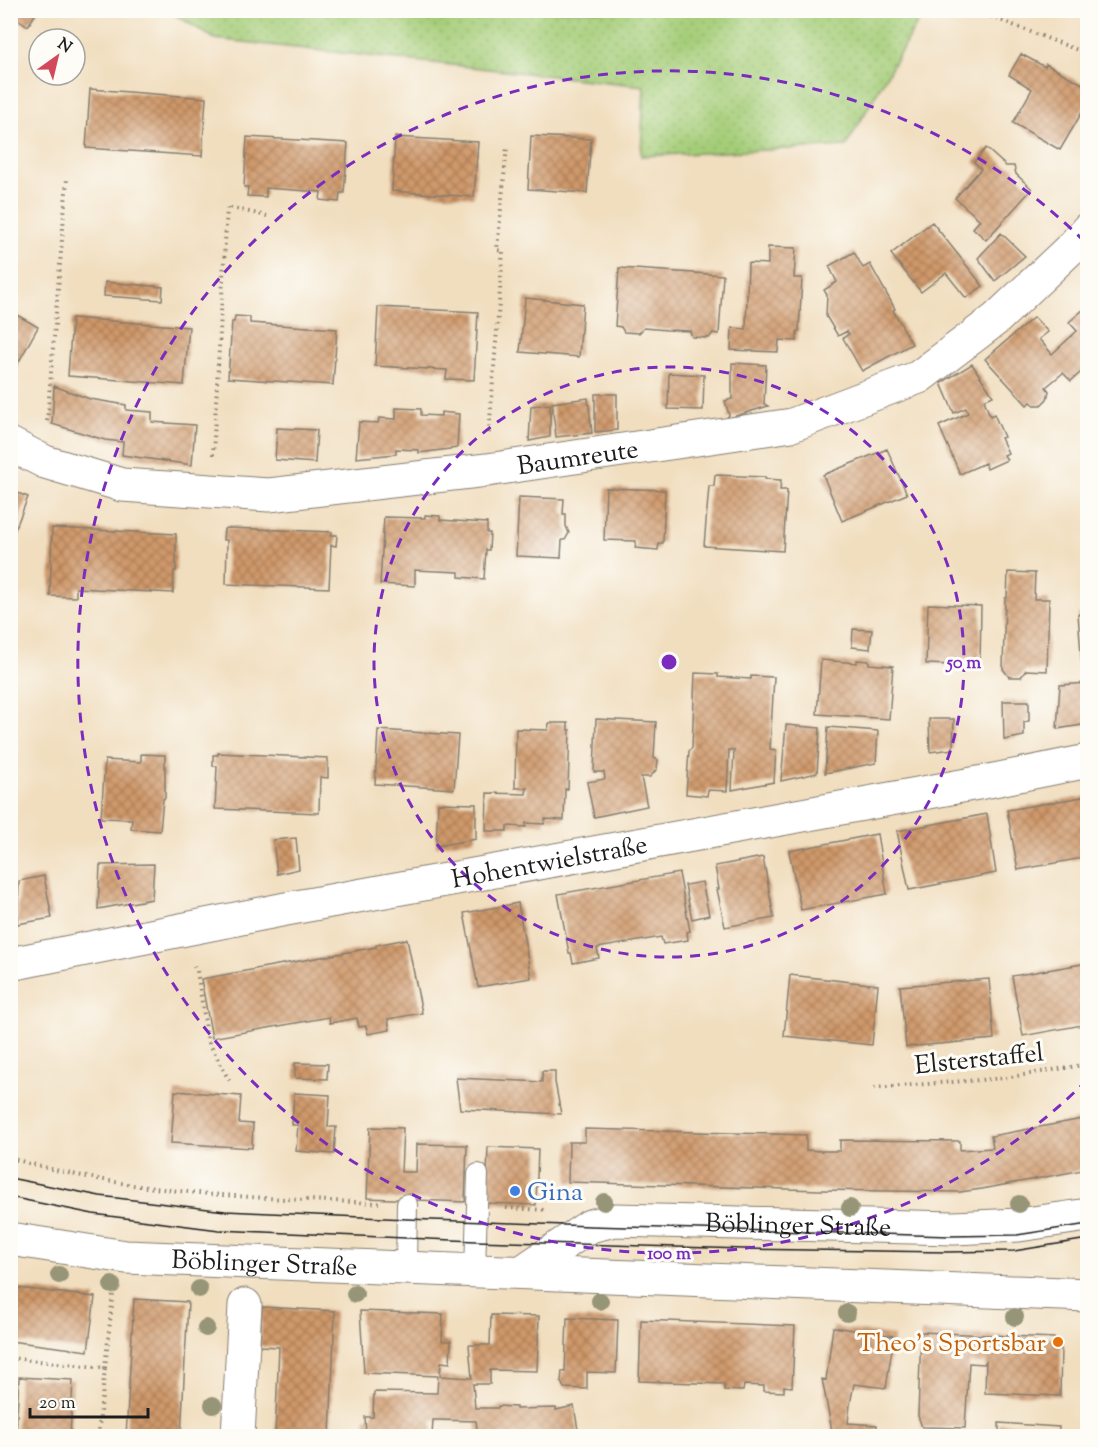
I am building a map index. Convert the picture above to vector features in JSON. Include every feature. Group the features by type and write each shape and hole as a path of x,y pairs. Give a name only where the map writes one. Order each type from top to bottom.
{"street":[{"name":"Baumreute","path":"10,444 45,462 122,485 269,495 487,470 792,425 919,376 996,319 1073,246 1088,228"},
{"name":"Hohentwielstraße","path":"10,964 176,930 1088,761"},
{"name":"Böblinger Straße","path":"522,1272 590,1226 615,1220 954,1228 1019,1225 1088,1215"},
{"name":"Böblinger Straße","path":"10,1239 126,1257 1088,1295"},
{"path":"238,1437 245,1305"}],"lane":[{"path":"475,1270 478,1174"},
{"path":"406,1268 407,1204"}],"path":[{"path":"974,10 1088,54"},
{"path":"487,470 503,251 497,250 507,146"},
{"path":"45,462 48,392 67,179"},
{"path":"210,492 227,207 267,216"},
{"path":"176,930 197,971 208,1041 230,1082"},
{"name":"Elsterstaffel","path":"874,1088 1005,1078 1088,1064"},
{"path":"10,1158 106,1181 179,1190 254,1197 407,1204"},
{"path":"477,1207 548,1210"},
{"path":"98,1437 113,1294"},
{"path":"10,1358 105,1368"}],"green space":[{"path":"169,11 924,11 846,146 641,156 644,86 215,39"}],"building":[{"path":"10,10 38,10 28,26 10,14"},
{"path":"1021,54 1045,67 1046,64 1088,87 1088,102 1060,150 1013,123 1032,89 1009,75"},
{"path":"90,89 206,98 202,156 86,148"},
{"path":"531,136 591,139 587,193 528,189"},
{"path":"247,137 348,143 344,193 340,193 339,202 320,200 321,192 266,188 266,197 247,196 248,187 244,187"},
{"path":"395,137 478,142 474,197 392,191"},
{"path":"986,148 1006,166 1014,166 1016,174 1032,189 986,240 973,228 980,220 955,198 981,169 974,162"},
{"path":"932,222 983,286 966,298 946,273 921,292 891,254"},
{"path":"1001,233 1025,256 995,281 978,258"},
{"path":"768,247 796,248 794,278 802,278 797,341 779,340 778,352 731,350 732,328 746,329 748,263 768,264"},
{"path":"854,252 863,268 870,264 912,344 862,371 843,338 849,334 847,331 838,336 826,316 827,295 824,290 837,282 829,266"},
{"path":"619,268 723,275 719,334 713,333 709,338 692,337 690,331 644,328 639,333 624,332 621,327 615,326"},
{"path":"105,282 163,287 162,300 104,296"},
{"path":"525,298 583,304 579,357 520,352"},
{"path":"378,307 478,312 474,380 446,379 447,370 375,366"},
{"path":"1084,309 1088,313 1088,366 1071,381 1063,373 1046,387 1049,391 1047,399 1041,405 1034,405 1031,402 1027,405 985,359 1034,317 1048,332 1039,339 1052,354 1077,331 1069,322"},
{"path":"10,311 38,327 12,374 10,373"},
{"path":"235,316 250,317 250,323 337,329 333,385 228,378 232,322"},
{"path":"72,318 189,327 184,385 68,376"},
{"path":"732,363 766,365 764,404 768,406 726,419 729,415 725,401 732,399"},
{"path":"972,364 993,396 984,400 990,416 994,414 1008,453 1004,455 1007,460 987,469 985,463 960,474 939,426 968,413 966,408 954,413 941,383"},
{"path":"669,373 704,375 703,410 668,409"},
{"path":"54,386 90,399 126,405 126,410 152,412 152,422 195,425 192,465 122,455 123,442 105,440 52,424"},
{"path":"595,394 617,394 617,430 595,432"},
{"path":"588,398 592,433 556,437 552,403"},
{"path":"550,404 550,437 529,441 531,406"},
{"path":"396,408 421,409 421,415 441,416 441,412 459,414 457,448 419,453 419,450 396,449 396,454 356,458 359,422 378,423 379,418 396,419"},
{"path":"277,428 317,430 315,463 275,460"},
{"path":"887,449 907,494 842,521 823,475"},
{"path":"715,475 781,480 780,490 787,490 783,551 704,546 709,486 714,486"},
{"path":"606,488 665,490 663,543 659,543 658,550 635,548 636,541 604,540"},
{"path":"10,490 28,497 11,540 10,540"},
{"path":"519,497 564,499 563,514 566,514 566,526 569,533 565,540 562,540 561,558 516,556"},
{"path":"425,515 440,516 440,520 487,523 487,533 490,533 484,579 459,577 459,572 415,570 415,586 380,584 384,517 425,518"},
{"path":"52,528 176,534 176,571 174,571 173,593 76,588 76,597 50,596"},
{"path":"224,529 332,532 331,535 337,535 336,546 331,545 329,588 226,584 227,540 223,540"},
{"path":"1008,572 1035,573 1034,599 1049,599 1047,671 1026,670 1021,677 1009,677 1003,669"},
{"path":"928,604 981,606 980,666 926,664"},
{"path":"1088,613 1088,668 1082,668 1078,614"},
{"path":"853,629 872,630 870,649 852,647"},
{"path":"821,660 857,663 857,660 869,661 869,664 893,666 889,719 817,714"},
{"path":"695,673 751,679 751,676 774,677 770,749 776,750 774,782 732,790 734,750 729,750 727,791 708,790 707,796 686,794 689,751 692,748"},
{"path":"1088,683 1088,724 1057,729 1060,685"},
{"path":"1003,701 1029,701 1029,721 1024,722 1024,736 1004,740"},
{"path":"596,719 656,722 654,758 658,760 657,769 650,777 641,777 647,806 594,817 587,782 605,779 604,772 594,772"},
{"path":"929,719 954,719 953,749 930,752"},
{"path":"549,723 568,723 568,730 570,730 568,789 565,789 564,820 545,819 544,824 526,823 526,827 507,826 507,831 486,831 487,793 526,794 527,788 515,788 516,729 548,730"},
{"path":"786,725 820,728 817,773 781,781"},
{"path":"828,727 878,731 876,763 825,773"},
{"path":"378,730 458,735 454,789 375,784"},
{"path":"218,753 328,758 328,778 320,777 319,813 215,809 217,766 213,766 213,755 218,755"},
{"path":"141,754 165,755 165,798 163,799 160,831 131,829 132,819 101,818 105,760 141,762"},
{"path":"1088,796 1088,857 1018,870 1007,810"},
{"path":"438,803 476,804 476,839 436,846"},
{"path":"987,814 996,873 909,890 897,831"},
{"path":"877,834 887,894 801,910 789,851"},
{"path":"296,838 299,869 277,874 273,840"},
{"path":"763,857 774,918 725,927 715,866"},
{"path":"154,864 152,899 98,909 100,865"},
{"path":"679,873 690,931 687,932 688,940 663,944 661,937 597,948 599,958 573,963 558,894"},
{"path":"44,876 52,918 17,924 19,881"},
{"path":"702,882 709,915 692,919 685,885"},
{"path":"518,903 531,978 478,987 464,913"},
{"path":"407,939 422,1013 388,1019 390,1030 368,1034 366,1026 359,1027 357,1018 330,1023 329,1017 212,1038 201,979 376,947 376,945"},
{"path":"1088,963 1088,1024 1023,1036 1012,976"},
{"path":"790,975 878,985 872,1045 784,1036"},
{"path":"989,979 994,1039 906,1047 900,986"},
{"path":"295,1063 328,1064 327,1079 295,1078"},
{"path":"542,1071 555,1071 561,1114 460,1109 456,1078 542,1082"},
{"path":"175,1091 241,1096 239,1123 253,1124 252,1148 171,1143"},
{"path":"294,1093 330,1095 328,1127 336,1127 334,1154 296,1151 298,1125 292,1125"},
{"path":"1088,1118 1088,1169 960,1192 568,1182 569,1142 585,1142 585,1129 806,1135 806,1150 821,1151 840,1151 840,1140 960,1141 960,1150 993,1148 991,1136"},
{"path":"370,1127 403,1128 401,1172 416,1172 417,1144 467,1145 465,1202 367,1198"},
{"path":"488,1147 538,1149 536,1205 486,1203"},
{"path":"10,1287 95,1297 88,1351 10,1341"},
{"path":"134,1299 188,1302 181,1436 126,1436"},
{"path":"262,1307 335,1311 330,1436 275,1436 279,1347 260,1346"},
{"path":"360,1311 443,1314 442,1341 451,1341 450,1363 441,1362 440,1376 472,1378 469,1345 490,1345 491,1315 539,1316 537,1371 490,1370 490,1384 473,1384 475,1408 498,1408 498,1406 516,1407 516,1409 556,1408 556,1410 574,1406 579,1436 478,1436 476,1421 433,1420 432,1436 366,1436 365,1417 373,1417 374,1392 437,1393 438,1376 364,1373"},
{"path":"567,1318 618,1320 616,1373 587,1372 587,1389 564,1388 561,1382 562,1371 565,1372"},
{"path":"641,1320 795,1326 792,1387 784,1386 784,1392 764,1391 764,1386 744,1385 743,1391 724,1390 724,1384 639,1381"},
{"path":"833,1327 894,1336 886,1388 854,1384 850,1404 848,1423 877,1425 876,1436 833,1436 822,1379 826,1380"},
{"path":"921,1332 1054,1338 1061,1346 1060,1396 985,1393 986,1361 984,1364 969,1363 965,1428 922,1427 918,1416"},
{"path":"19,1377 73,1380 70,1436 16,1436"},
{"path":"999,1423 1059,1427 1058,1436 999,1436"}],"tram line":[{"path":"10,1178 100,1196 225,1211 407,1219 950,1236 1017,1235 1088,1224"},
{"path":"10,1197 93,1214 219,1230 476,1241 947,1252 1014,1251 1088,1239"}],"place":[{"name":"Gina","path":"515,1191"},
{"name":"Theo's Sportsbar","path":"1058,1342"}]}
